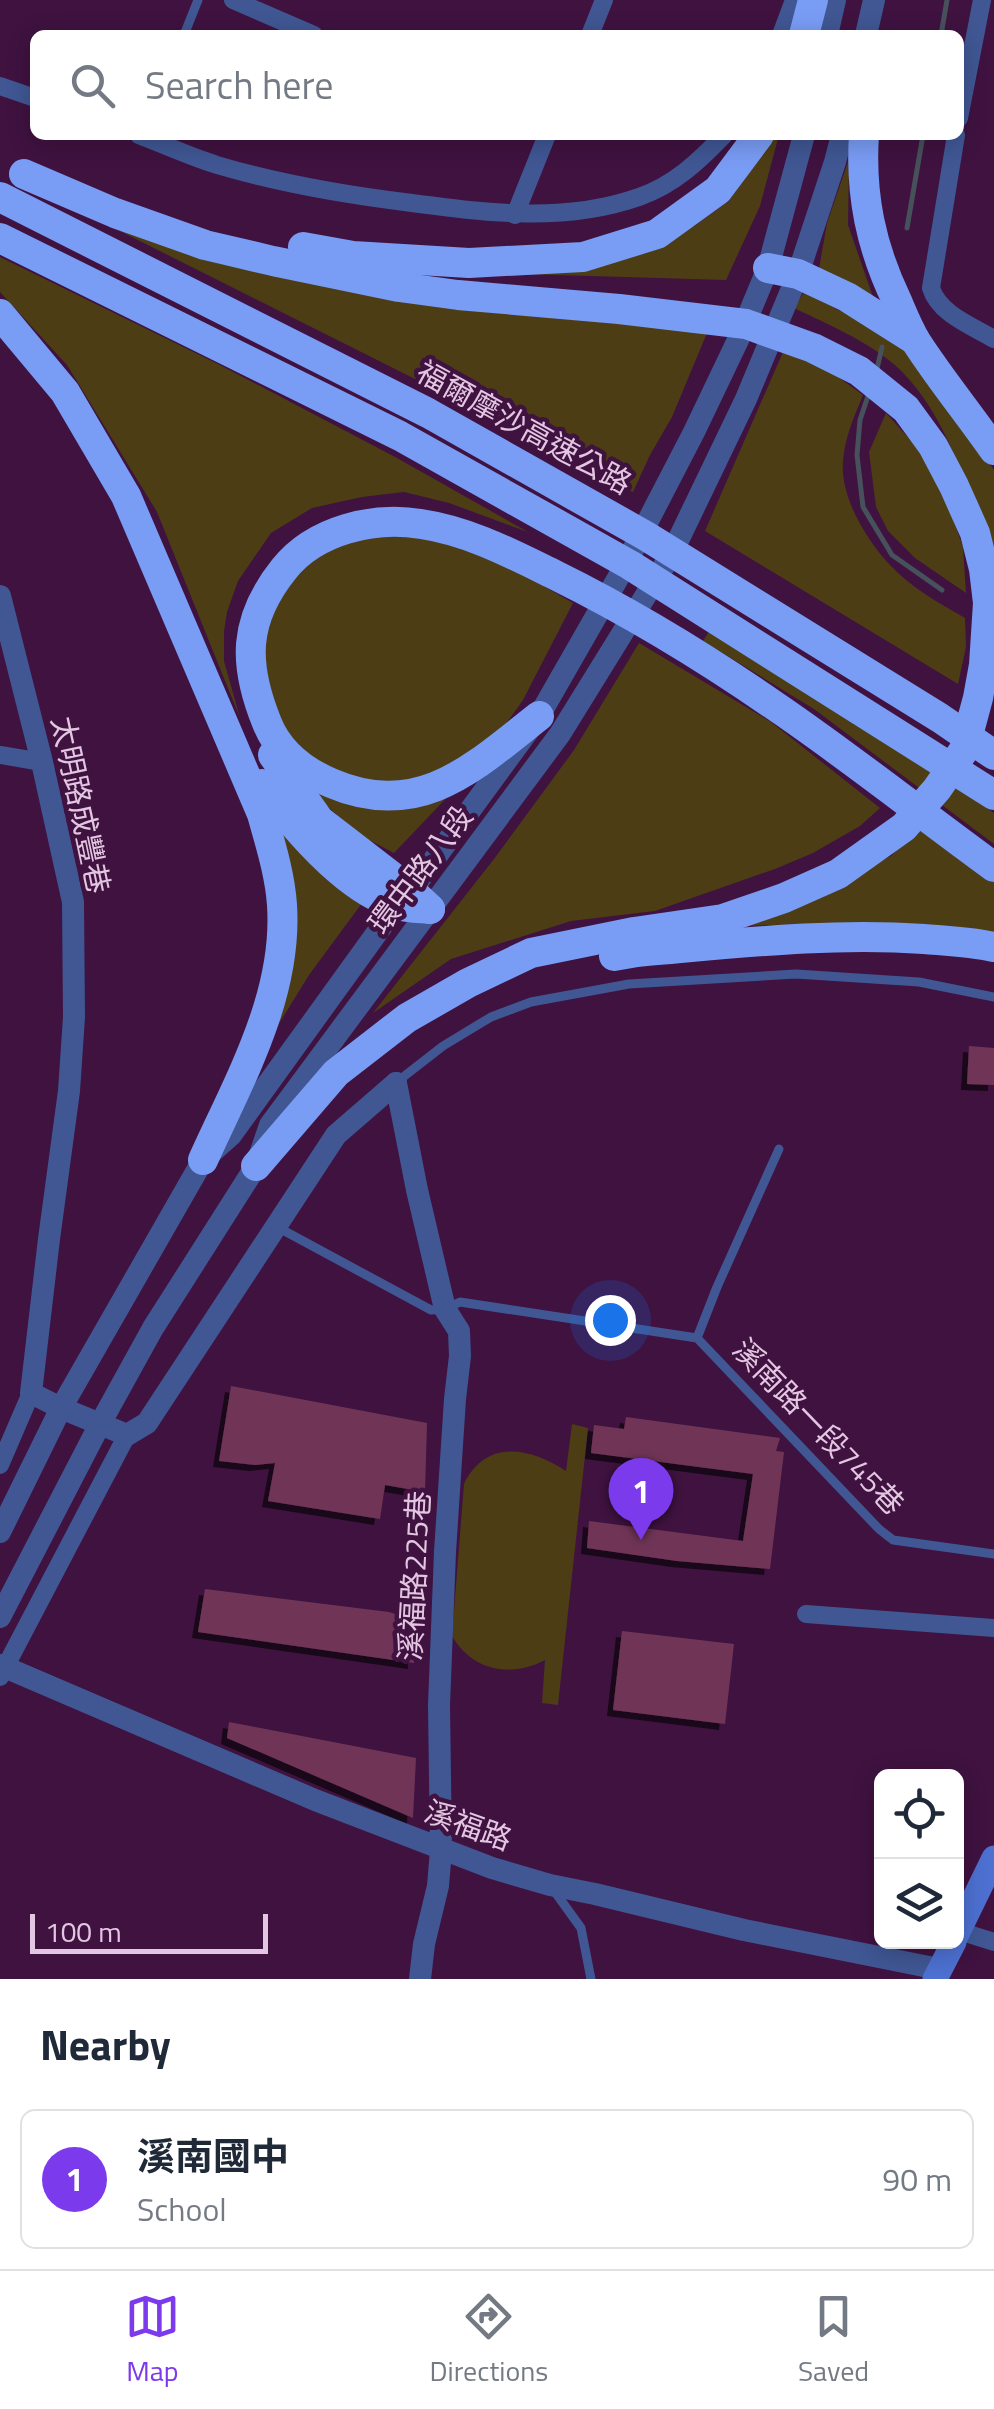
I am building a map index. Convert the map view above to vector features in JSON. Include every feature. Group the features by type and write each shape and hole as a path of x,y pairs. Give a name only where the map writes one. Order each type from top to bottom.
{"highway":[{"path":"805,30 813,0"},
{"path":"12,169 214,231 354,256 469,263 584,256 658,234 718,190 755,140"},
{"path":"864,140 864,202 883,272 915,340 994,450"},
{"path":"12,169 205,246 399,287 746,324 813,348 859,371 906,409 933,446 954,486 975,533 984,569 988,603 984,664 964,750 904,827 838,874 784,898 724,919 531,952 468,983 407,1018 336,1073 256,1166"},
{"name":"福爾摩沙高速公路","path":"0,198 428,412 646,536 994,755"},
{"path":"0,238 400,436 598,546 994,795"},
{"path":"768,268 798,274 847,297 915,340"},
{"path":"0,314 65,392 126,496 262,814 282,904 281,937 268,1011 203,1160"},
{"path":"413,901 319,820 281,769 254,723 244,685 251,634 273,582 292,559 327,537 356,526 399,522 450,530 502,549 597,596 774,705 994,867"},
{"path":"250,660 256,696 272,735 292,761 351,792 371,796 406,795 464,774 539,716"},
{"path":"226,732 289,822 340,872 364,888 413,901"},
{"path":"468,983 636,952 820,937 887,936 994,947"}],"main road":[{"path":"964,1920 994,1858"},
{"path":"937,1974 950,1949"}],"street":[{"path":"233,0 302,30"},
{"path":"592,30 604,0"},
{"path":"783,30 794,0"},
{"path":"828,30 835,0"},
{"path":"867,30 874,0"},
{"path":"964,92 982,0"},
{"path":"0,86 30,96"},
{"path":"152,140 213,164 338,194 515,215 563,213 638,198 683,175 719,140"},
{"path":"515,215 544,140"},
{"name":"環中路八段","path":"0,1618 153,1328 256,1166 270,1126 413,901 539,716 622,571 738,340 768,268 803,140"},
{"name":"環中路八段","path":"0,1532 60,1408 203,1160 231,1134 413,901 560,734 672,553 746,400 798,274 841,140"},
{"path":"955,140 931,288 949,313 994,339"},
{"name":"太明路成豐巷","path":"0,596 73,902 74,1018 69,1090 31,1393"},
{"path":"0,755 42,762"},
{"path":"2,1670 127,1435 148,1423 336,1135 396,1083"},
{"name":"溪福路225巷","path":"396,1083 445,1309 459,1331 460,1356 443,1590 439,1705 441,1850 420,1979"},
{"path":"0,1464 31,1393 127,1435"},
{"path":"806,1614 994,1628"},
{"name":"溪福路","path":"2,1670 315,1800 492,1868 550,1886 937,1974"},
{"path":"964,1937 994,1942"}],"lane":[{"path":"186,30 198,0"},
{"path":"396,1083 443,1046 490,1017 531,1002 628,984 796,974 919,982 994,996"},
{"path":"697,1338 779,1149"},
{"name":"溪南路一段745巷","path":"275,1226 431,1310 460,1302 697,1338 879,1529 894,1540 994,1554"},
{"path":"550,1886 581,1928 591,1979"}],"shaded area":[{"path":"768,140 778,140 760,206 726,280 522,274 694,226 729,201"},
{"path":"849,159 848,225 873,297 819,269 827,223"},
{"path":"90,216 707,333 672,417 633,492"},
{"path":"0,257 220,365 528,532 449,503 404,492 312,508 271,533 238,581 227,612 224,661 240,718 157,512 67,365 0,292"},
{"path":"804,292 898,341 932,379 994,470 994,568 957,460 931,409 896,366 872,348 794,308"},
{"path":"783,352 816,361 863,395 843,461 850,503 880,554 897,572 965,618 966,647 958,684 705,531"},
{"path":"886,413 923,454 952,516 963,547 966,593 915,558 888,531 876,507 869,452"},
{"path":"421,535 488,554 573,603 523,700 493,742 467,763 391,787 327,773 283,735 260,656 262,636 292,576 327,552 363,536"},
{"path":"711,628 994,813 994,844 814,709 703,641"},
{"path":"639,643 771,722 880,808 860,826 775,869 655,911 571,921 451,959 373,1013 574,750"},
{"path":"454,790 394,853 361,836 311,792"},
{"path":"920,827 994,881 994,936 849,923 736,926 891,856"},
{"path":"282,831 365,899 309,975 267,1043"},
{"path":"572,1424 588,1428 558,1705 542,1703 545,1660 519,1669 493,1668 470,1657 452,1636 464,1484 484,1460 509,1452 538,1457 566,1471"}],"building":[{"path":"969,1046 994,1048 994,1085 967,1084"},
{"path":"231,1386 427,1423 425,1492 385,1485 380,1519 268,1501 275,1463 219,1461"},
{"path":"626,1417 780,1438 776,1451 784,1452 770,1569 587,1548 589,1521 743,1541 753,1474 591,1453 594,1425 624,1429"},
{"path":"205,1589 389,1612 411,1619 414,1663 198,1632"},
{"path":"622,1631 734,1644 725,1724 613,1710"},
{"path":"229,1722 416,1758 413,1818 227,1738"}],"waterway":[{"path":"942,30 947,0"},
{"path":"907,228 922,140"},
{"path":"876,373 882,347"},
{"path":"869,393 860,420 857,455 863,507 892,555 942,590"}],"place":[{"name":"溪南國中","path":"641,1540"}]}
